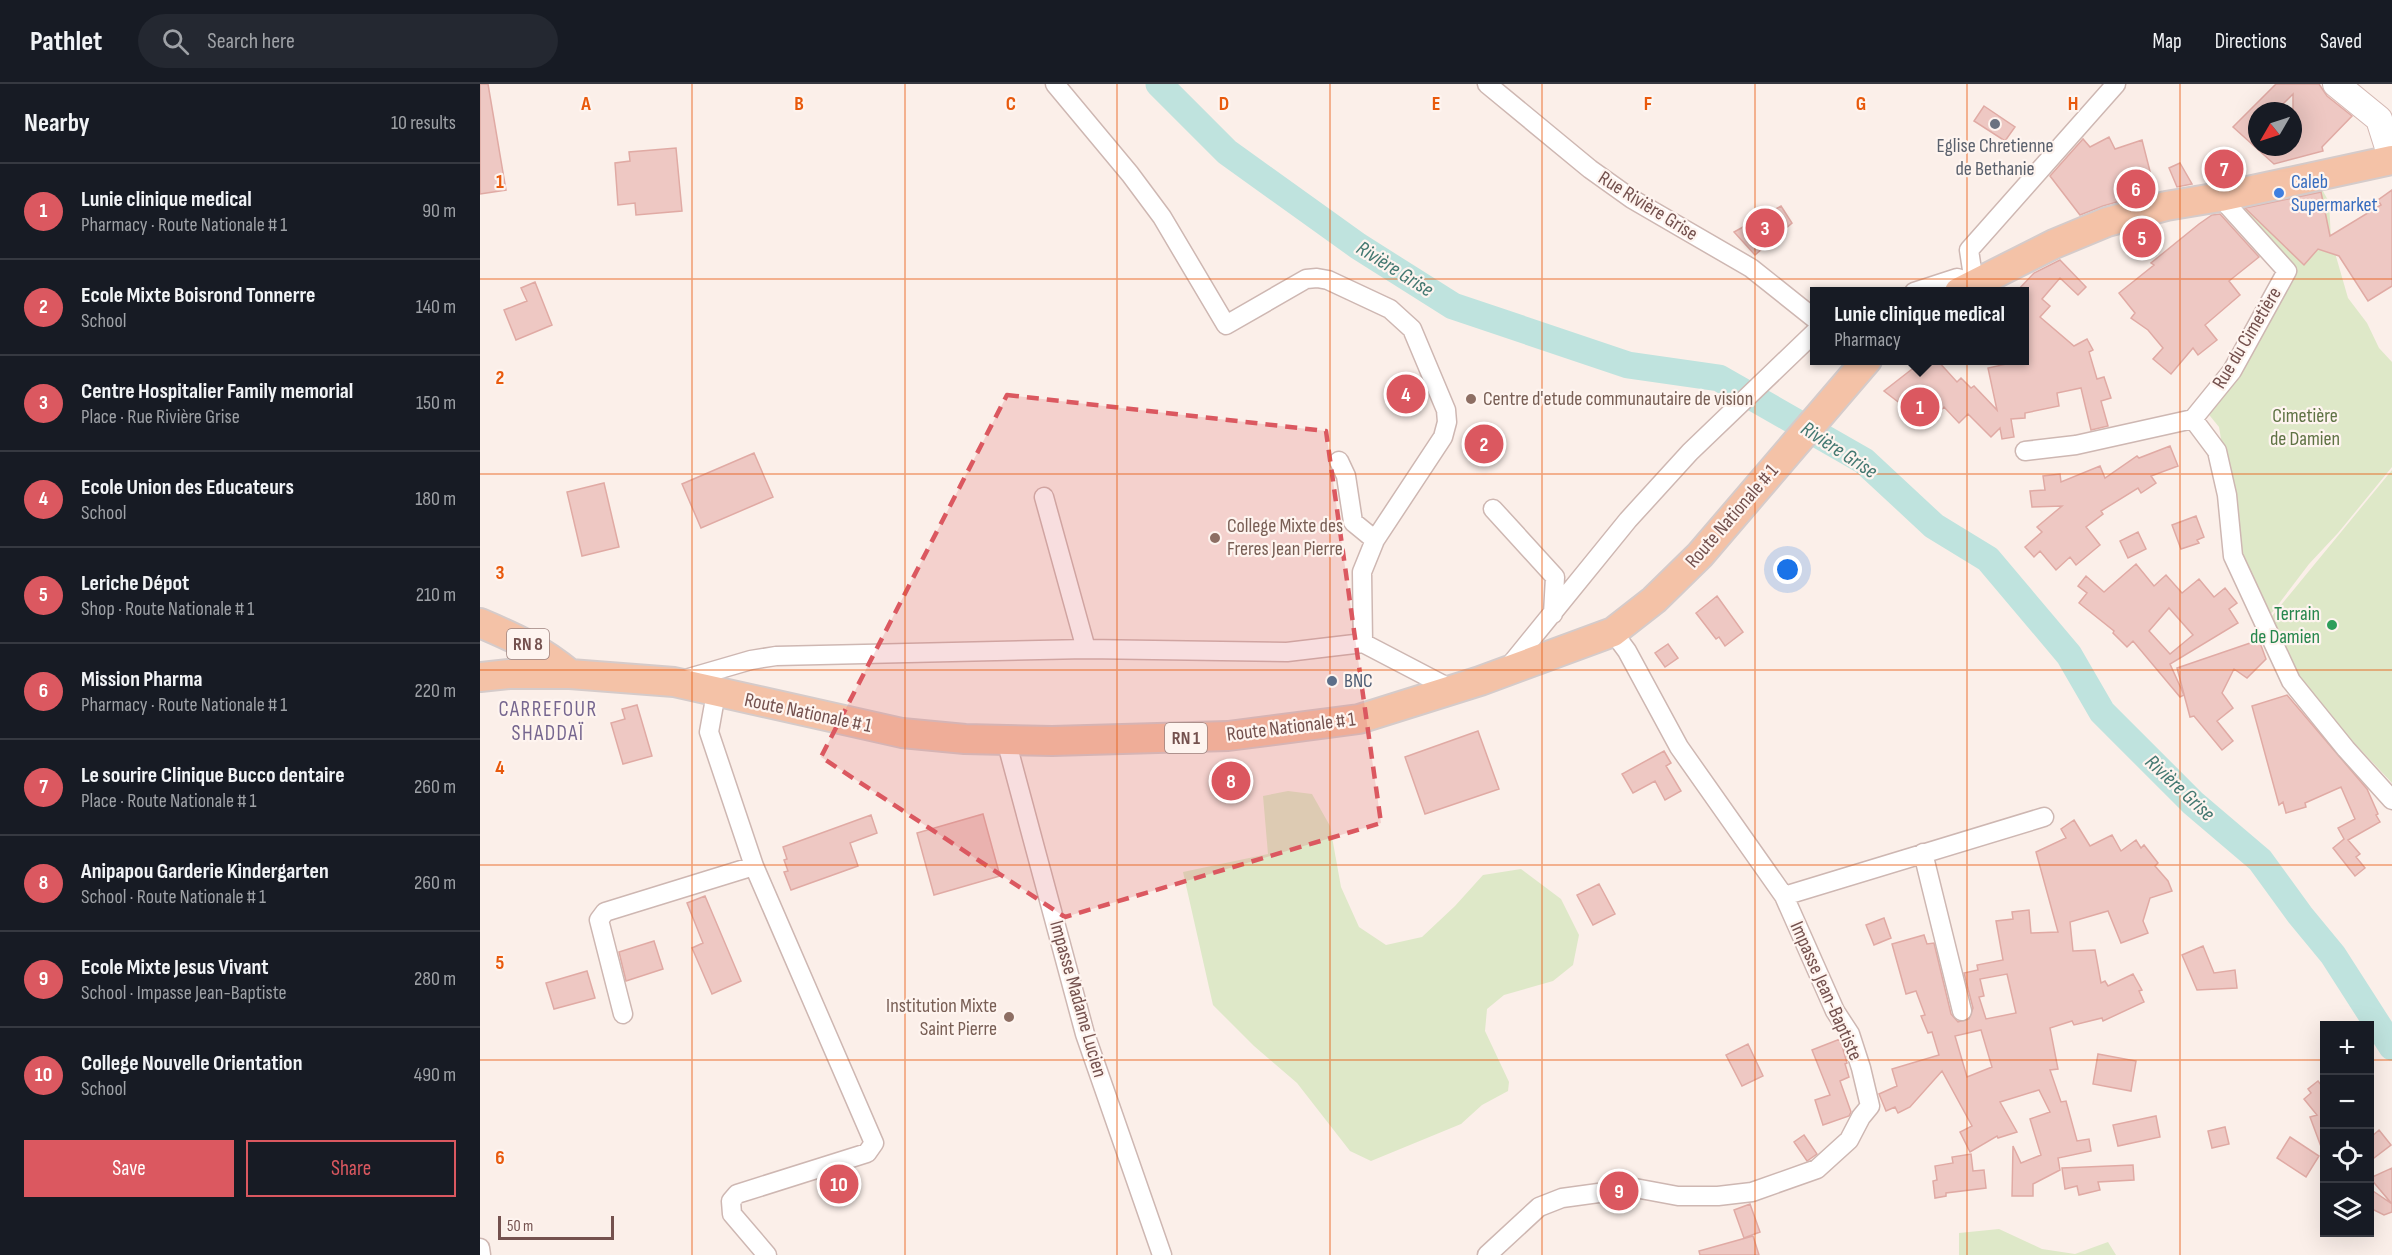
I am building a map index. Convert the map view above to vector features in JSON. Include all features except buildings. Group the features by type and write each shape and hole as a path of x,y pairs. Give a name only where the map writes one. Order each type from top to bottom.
{"main road":[{"path":"1966,287 2054,244 2107,222 2166,206 2220,197 2392,160"},
{"name":"Route Nationale # 1","path":"480,677 509,674 570,674 674,682 902,733 1006,740 1052,741 1228,736 1359,719 1453,690 1613,632 1654,600 1692,563 1862,365"},
{"name":"RN 8","path":"480,623 534,646 570,674"}],"street":[{"path":"1054,84 1130,174 1155,208 1226,325 1306,279 1317,278 1329,280 1390,309 1412,329 1446,410 1447,422 1443,436 1375,540 1362,572 1363,643"},
{"name":"Rue Rivière Grise","path":"1487,84 1590,169 1624,193 1751,268 1810,316"},
{"path":"1966,287 1969,250 2116,84"},
{"path":"2336,84 2385,118 2392,160"},
{"name":"Rue du Cimetière","path":"2193,419 2232,371 2287,271 2220,197"},
{"path":"1927,287 1957,278 1966,287"},
{"path":"1504,672 1628,520 1690,452 1810,337"},
{"path":"2025,451 2076,445 2193,419 2217,451 2227,495 2233,556 2291,681 2346,749 2392,800"},
{"path":"1339,461 1346,476 1353,522 1375,540"},
{"path":"1044,497 1086,649"},
{"path":"1494,509 1555,577 1553,614"},
{"name":"Impasse Jean-Baptiste","path":"1490,1254 1539,1207 1562,1198 1635,1188 1678,1196 1718,1196 1752,1192 1817,1169 1849,1140 1861,1117 1870,1106 1850,1034 1835,1011 1784,896 1679,747 1627,651 1613,632"},
{"path":"674,682 751,660 776,656 1086,649 1287,652 1363,643 1453,690"},
{"path":"716,693 709,732 754,866 874,1143 867,1153 737,1194 731,1201 732,1214 767,1255"},
{"name":"Impasse Madame Lucien","path":"1006,740 1085,1034 1162,1255"},
{"path":"1784,896 2044,817"},
{"path":"1923,853 1962,1011"},
{"path":"624,1014 599,920 601,916 605,912 754,866"},
{"path":"480,1248 481,1255"}],"highlighted area":[{"path":"1007,395 1326,431 1381,823 1065,917 821,757"}],"green space":[{"name":"Cimetière de Damien","path":"2319,184 2329,202 2331,239 2348,298 2367,323 2379,348 2392,362 2392,467 2338,533 2309,564 2271,614 2267,625 2246,568 2237,533 2219,427 2206,411 2243,364 2264,331 2292,278 2231,206"},
{"name":"Terrain de Damien","path":"2392,470 2392,783 2296,681 2271,621 2272,616"},
{"path":"1288,791 1312,794 1330,826 1341,887 1359,927 1386,945 1422,937 1483,875 1521,869 1561,899 1579,935 1573,965 1553,981 1504,995 1487,1009 1485,1031 1509,1082 1508,1091 1482,1105 1461,1124 1371,1161 1350,1151 1297,1083 1254,1046 1213,1005 1183,872 1268,854 1263,796"},
{"path":"1999,1229 2042,1249 2075,1254 2108,1242 2116,1255 1959,1255 1959,1233"}],"waterway":[{"name":"Rivière Grise","path":"1159,84 1227,152 1358,246 1453,306 1628,365 1719,378 1864,461 1934,526 1988,559 2069,655 2102,712 2193,803 2260,860 2333,955 2392,1047"}],"place":[{"name":"Eglise Chretienne de Bethanie","path":"1995,124"},
{"name":"Le sourire Clinique Bucco dentaire","path":"2224,169"},
{"name":"Mission Pharma","path":"2136,189"},
{"name":"Caleb Supermarket","path":"2279,193"},
{"name":"Centre Hospitalier Family memorial","path":"1765,228"},
{"name":"Leriche Dépot","path":"2142,238"},
{"name":"Ecole Union des Educateurs","path":"1406,394"},
{"name":"Centre d'etude communautaire de vision","path":"1471,399"},
{"name":"Lunie clinique medical","path":"1920,407"},
{"name":"Ecole Mixte Boisrond Tonnerre","path":"1484,444"},
{"name":"College Mixte des Freres Jean Pierre","path":"1215,538"},
{"name":"Terrain de Damien","path":"2332,625"},
{"name":"BNC","path":"1332,681"},
{"name":"Anipapou Garderie Kindergarten","path":"1231,781"},
{"name":"Institution Mixte Saint Pierre","path":"1009,1017"},
{"name":"College Nouvelle Orientation","path":"839,1184"},
{"name":"Ecole Mixte Jesus Vivant","path":"1619,1191"}],"district":[{"name":"CARREFOUR SHADDAÏ","path":"548,721"}]}
